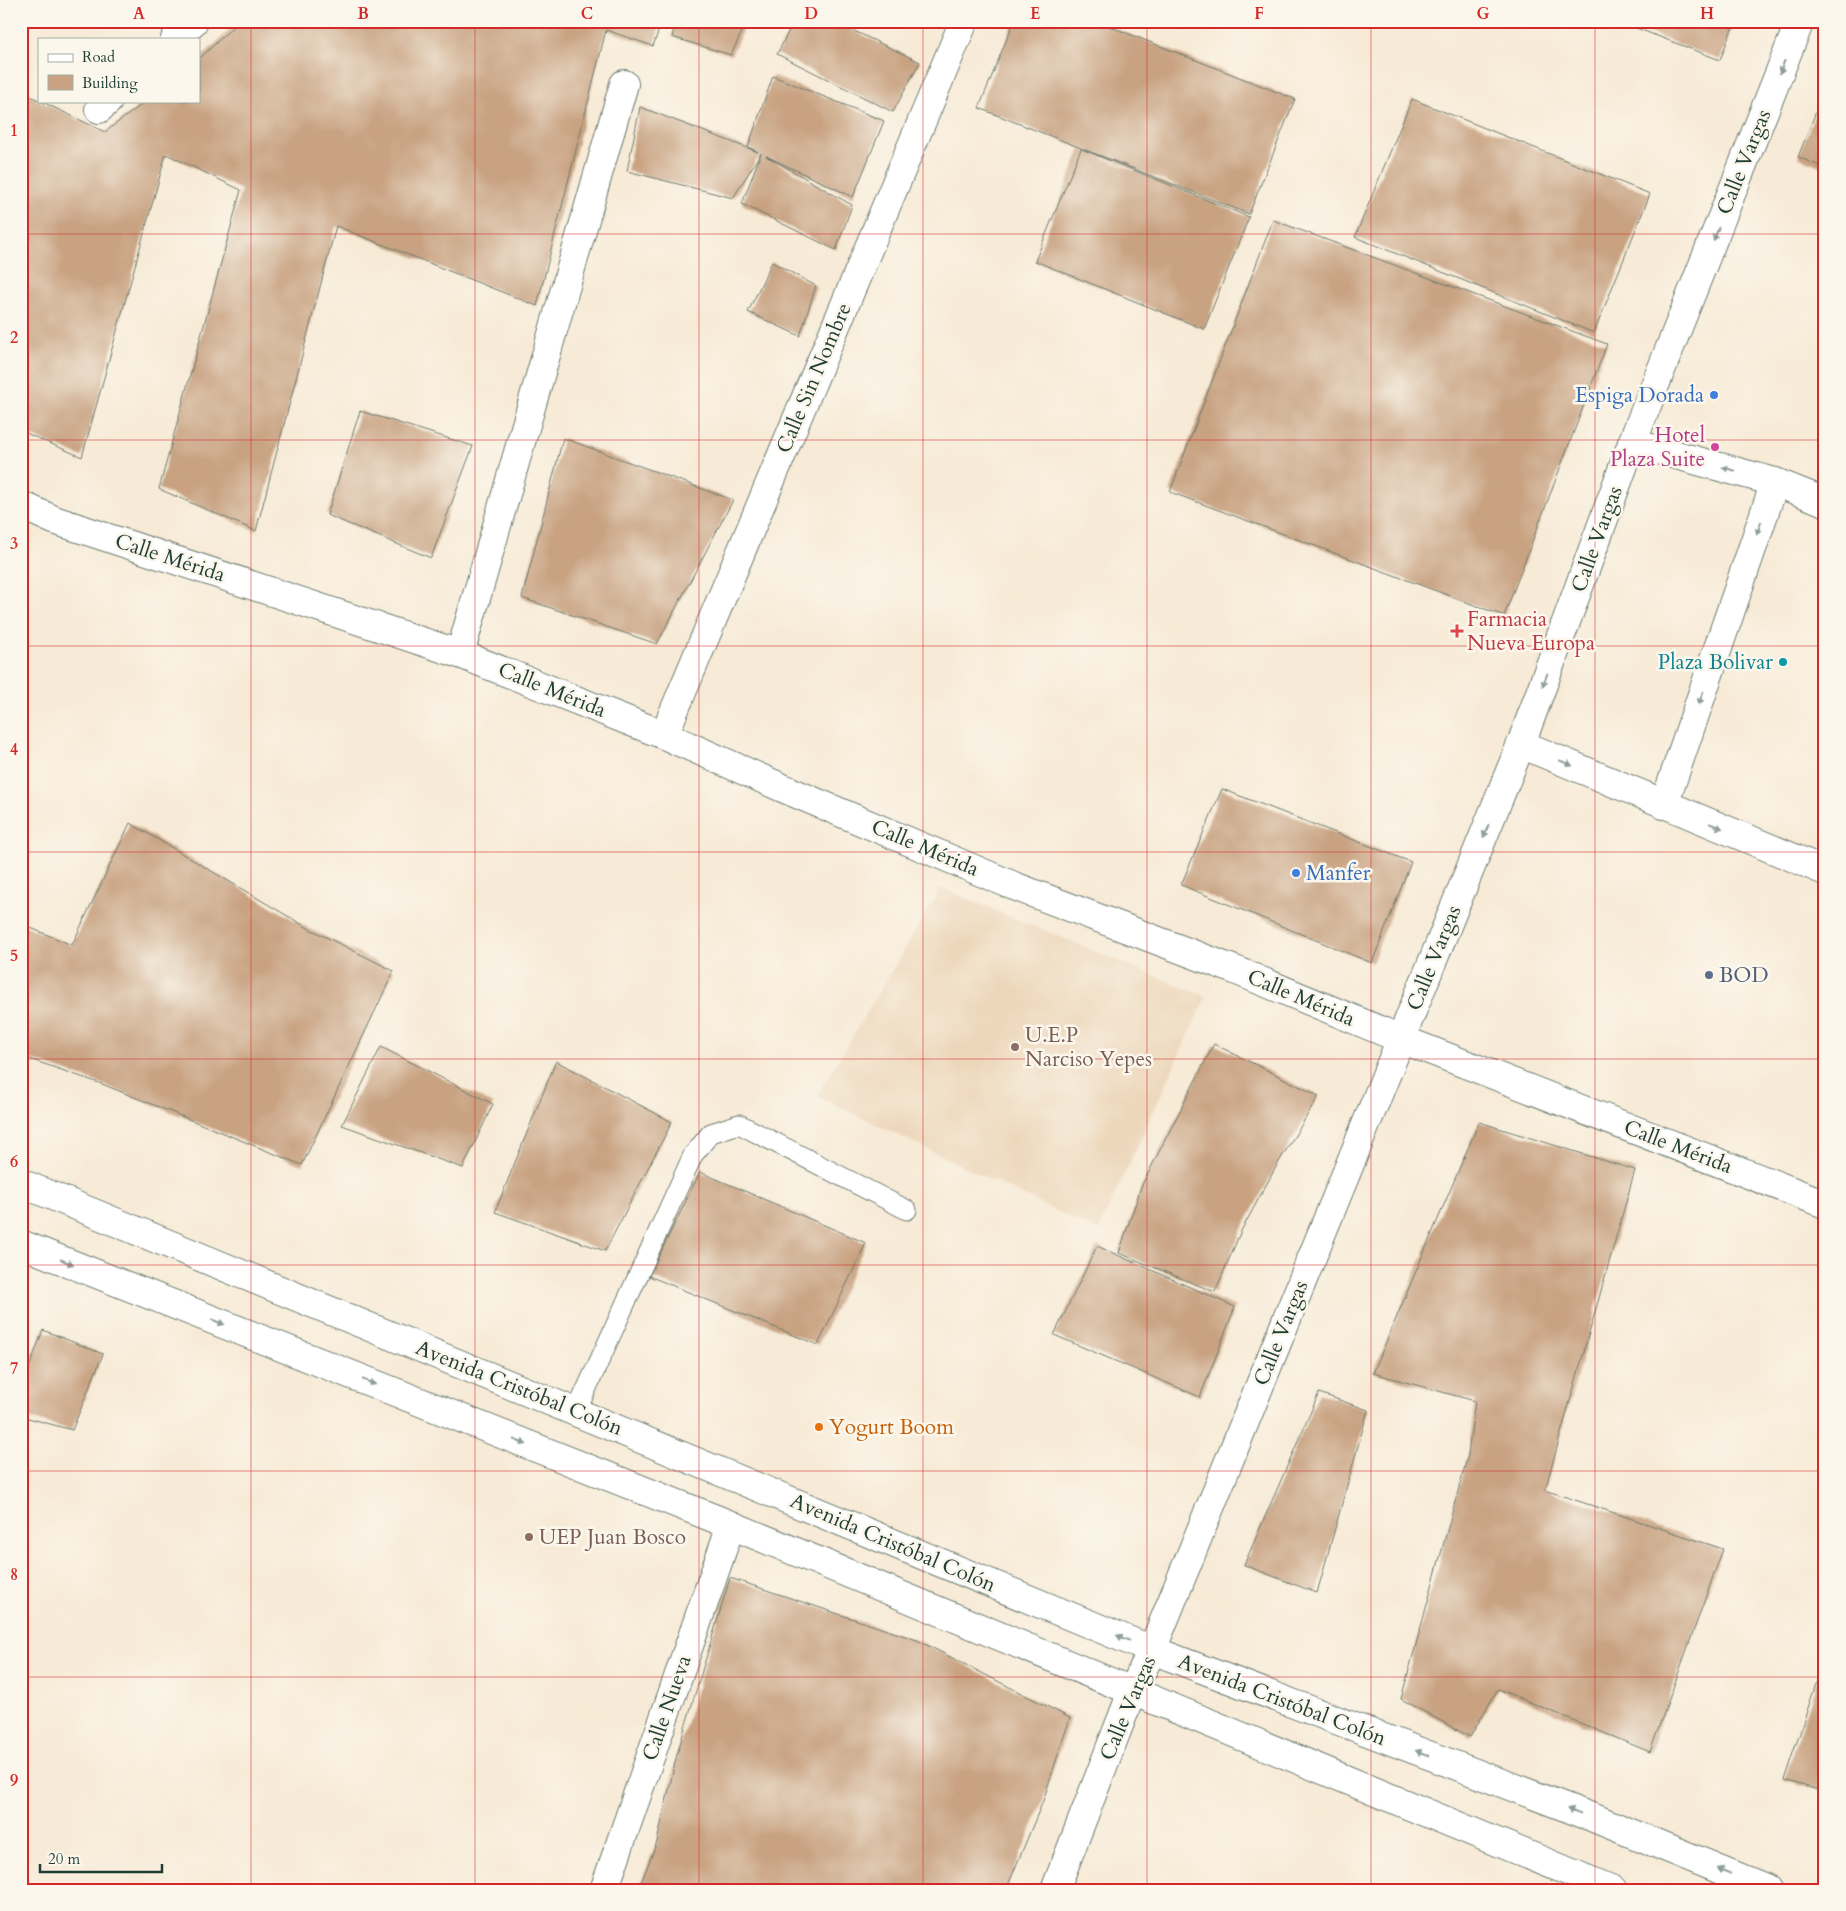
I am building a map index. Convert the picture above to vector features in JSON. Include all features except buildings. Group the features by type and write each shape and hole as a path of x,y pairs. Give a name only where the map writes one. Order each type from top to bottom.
{"street":[{"path":"176,38 194,21"},
{"name":"Calle Sin Nombre","path":"664,735 964,21"},
{"name":"Calle Vargas","path":"1055,1890 1132,1692 1152,1650 1521,744 1632,443 1800,21"},
{"path":"460,654 624,84"},
{"path":"1632,443 1775,482 1825,502"},
{"path":"1664,805 1775,482"},
{"name":"Calle Mérida","path":"21,505 54,520 460,654 664,735 785,789 1014,886 1235,970 1401,1039 1825,1204"},
{"path":"1521,744 1825,871"},
{"name":"Avenida Cristóbal Colón","path":"21,1183 1152,1650 1594,1818 1770,1890"},
{"path":"21,1244 731,1525 1132,1692 1578,1883 1613,1890"},
{"name":"Calle Nueva","path":"604,1890 731,1525"}],"lane":[{"path":"576,1412 693,1154 711,1133 739,1124 907,1210"}],"shaded area":[{"name":"U.E.P Narciso Yepes","path":"941,888 1206,997 1098,1231 817,1096"}],"place":[{"name":"Espiga Dorada","path":"1714,395"},
{"name":"Hotel Plaza Suite","path":"1715,447"},
{"name":"Farmacia Nueva Europa","path":"1457,631"},
{"name":"Plaza Bolivar","path":"1783,662"},
{"name":"Manfer","path":"1296,873"},
{"name":"BOD","path":"1709,975"},
{"name":"U.E.P Narciso Yepes","path":"1015,1047"},
{"name":"Yogurt Boom","path":"819,1427"},
{"name":"UEP Juan Bosco","path":"529,1537"}]}
